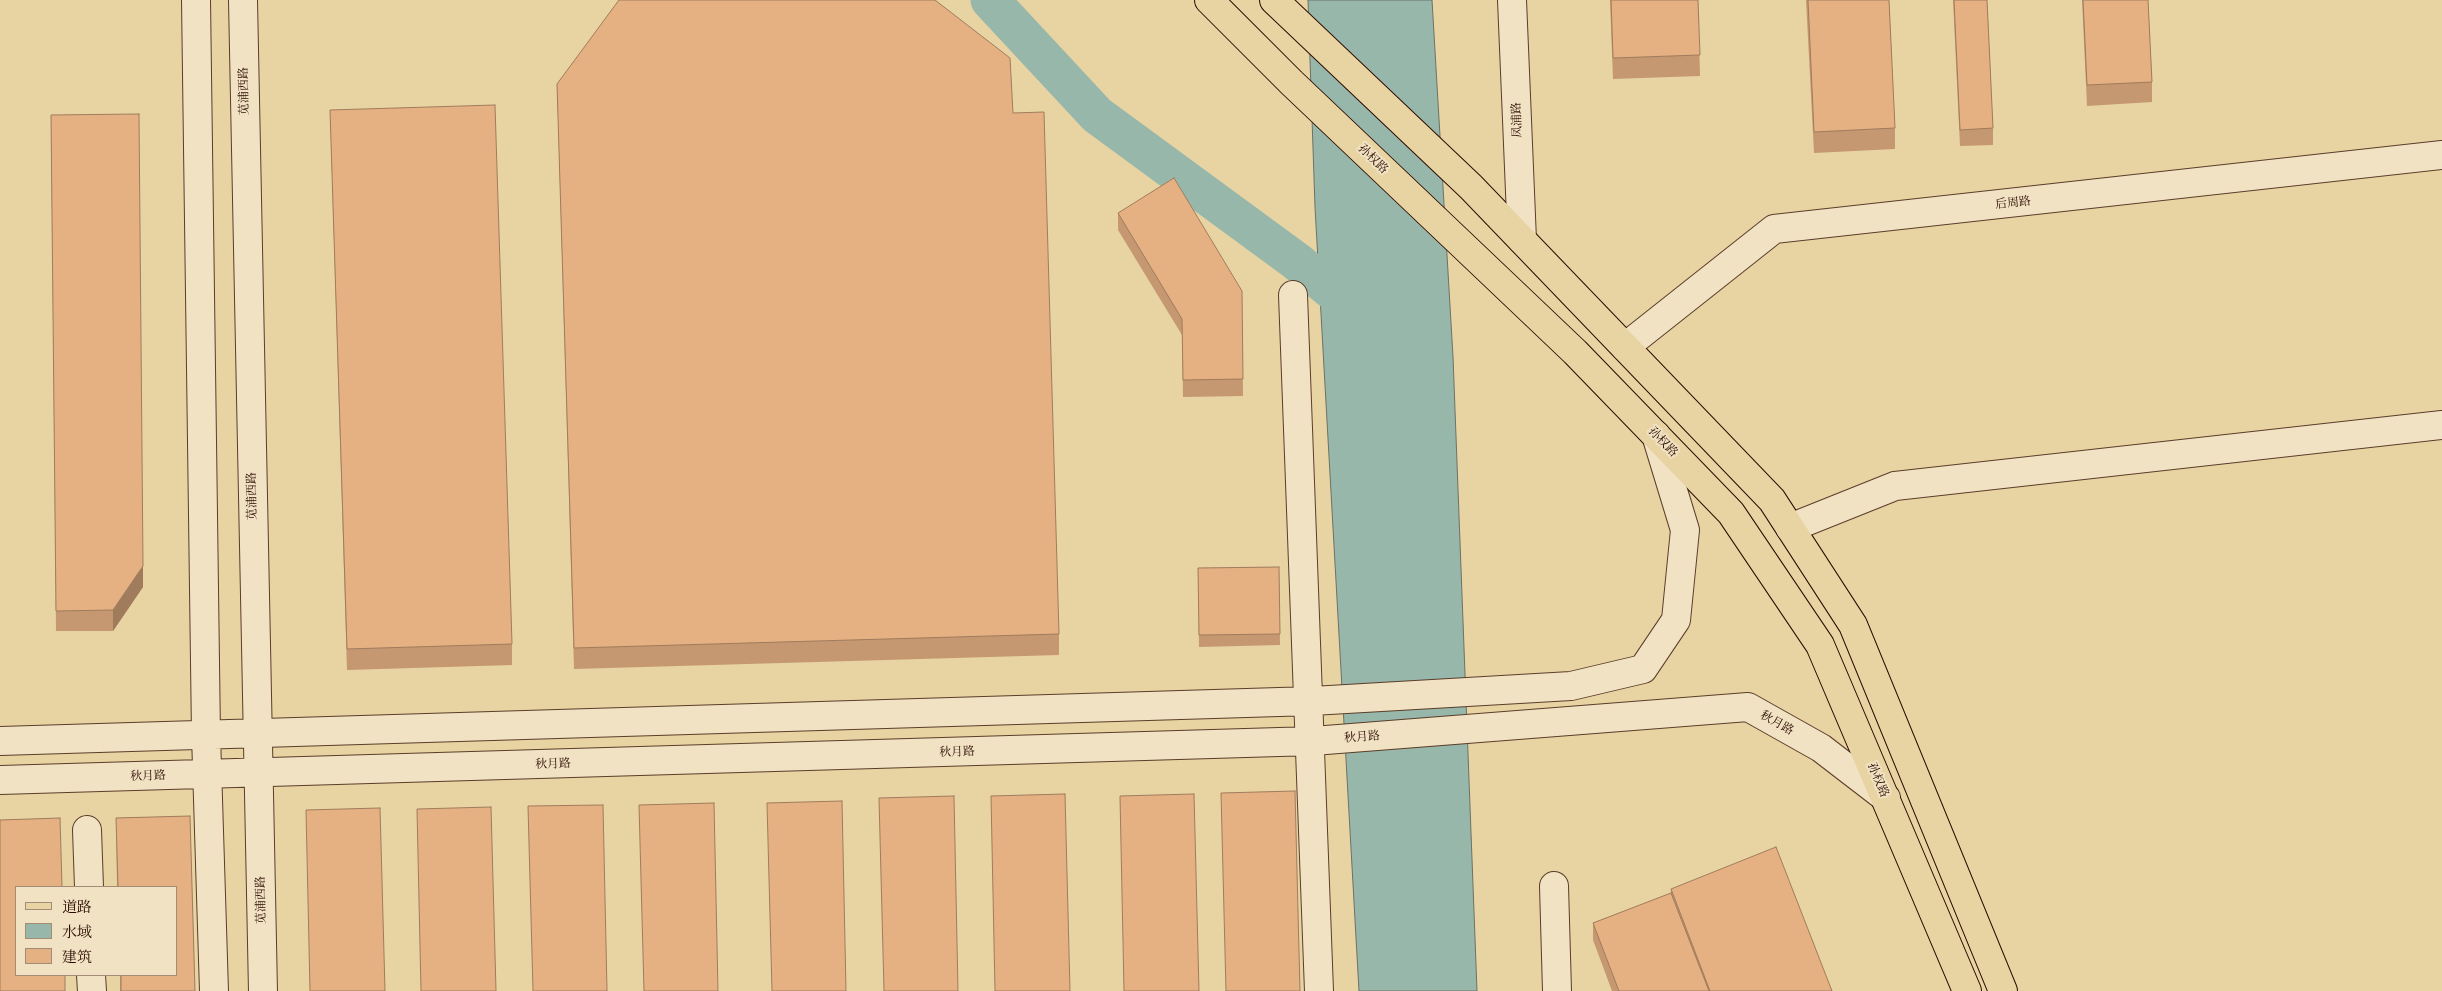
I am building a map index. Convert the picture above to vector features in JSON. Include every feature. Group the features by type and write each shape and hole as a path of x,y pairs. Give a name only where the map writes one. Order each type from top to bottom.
{"main road":[{"name":"孙权路","path":"1210,0 1292,83 1575,352 1731,512 1820,645 1967,991"},
{"path":"1281,7 1470,187 1772,500 1853,625 2003,991"}],"street":[{"path":"196,0 206,735 214,991"},
{"name":"苋浦西路","path":"243,0 262,991"},
{"name":"凤浦路","path":"1512,0 1522,240"},
{"name":"后周路","path":"1625,347 1774,229 2442,155"},
{"path":"1293,295 1320,991"},
{"path":"1790,528 1895,486 2442,425"},
{"path":"0,741 1310,701 1566,686 1643,669 1676,620 1685,530 1656,435"},
{"name":"秋月路","path":"0,780 1311,741 1748,707 1821,748 1886,798"},
{"path":"87,830 89,886"},
{"path":"1554,886 1557,991"},
{"path":"92,976 92,991"}],"water":[{"path":"1308,0 1432,0 1453,357 1477,991 1359,991 1315,207"}],"building":[{"path":"619,0 935,0 1010,58 1013,113 1044,112 1059,634 574,648 557,84"},
{"path":"1611,0 1698,0 1700,55 1613,58"},
{"path":"1808,0 1889,0 1895,128 1814,132"},
{"path":"1954,0 1987,0 1993,128 1960,130"},
{"path":"2083,0 2148,0 2152,82 2087,85"},
{"path":"495,105 512,644 347,649 330,110"},
{"path":"139,114 143,566 113,610 56,611 51,115"},
{"path":"1174,178 1242,291 1243,379 1183,380 1182,319 1118,213"},
{"path":"1279,567 1280,634 1199,635 1198,568"},
{"path":"1295,791 1300,991 1226,991 1221,793"},
{"path":"1065,794 1070,991 995,991 991,796"},
{"path":"1194,794 1199,991 1124,991 1120,796"},
{"path":"954,796 958,991 884,991 879,798"},
{"path":"842,801 846,991 772,991 767,803"},
{"path":"714,803 718,991 644,991 639,805"},
{"path":"603,805 607,991 533,991 528,806"},
{"path":"491,807 496,991 421,991 417,809"},
{"path":"380,808 385,991 310,991 306,810"},
{"path":"190,816 195,991 121,991 121,976 178,976 178,886 118,886 116,818"},
{"path":"60,818 62,886 15,886 15,976 65,976 65,991 0,991 0,820"},
{"path":"1776,847 1832,991 1710,991 1671,889"},
{"path":"1671,893 1709,991 1619,991 1593,923"}],"waterway":[{"path":"990,0 1097,115 1296,261 1360,313"}]}
